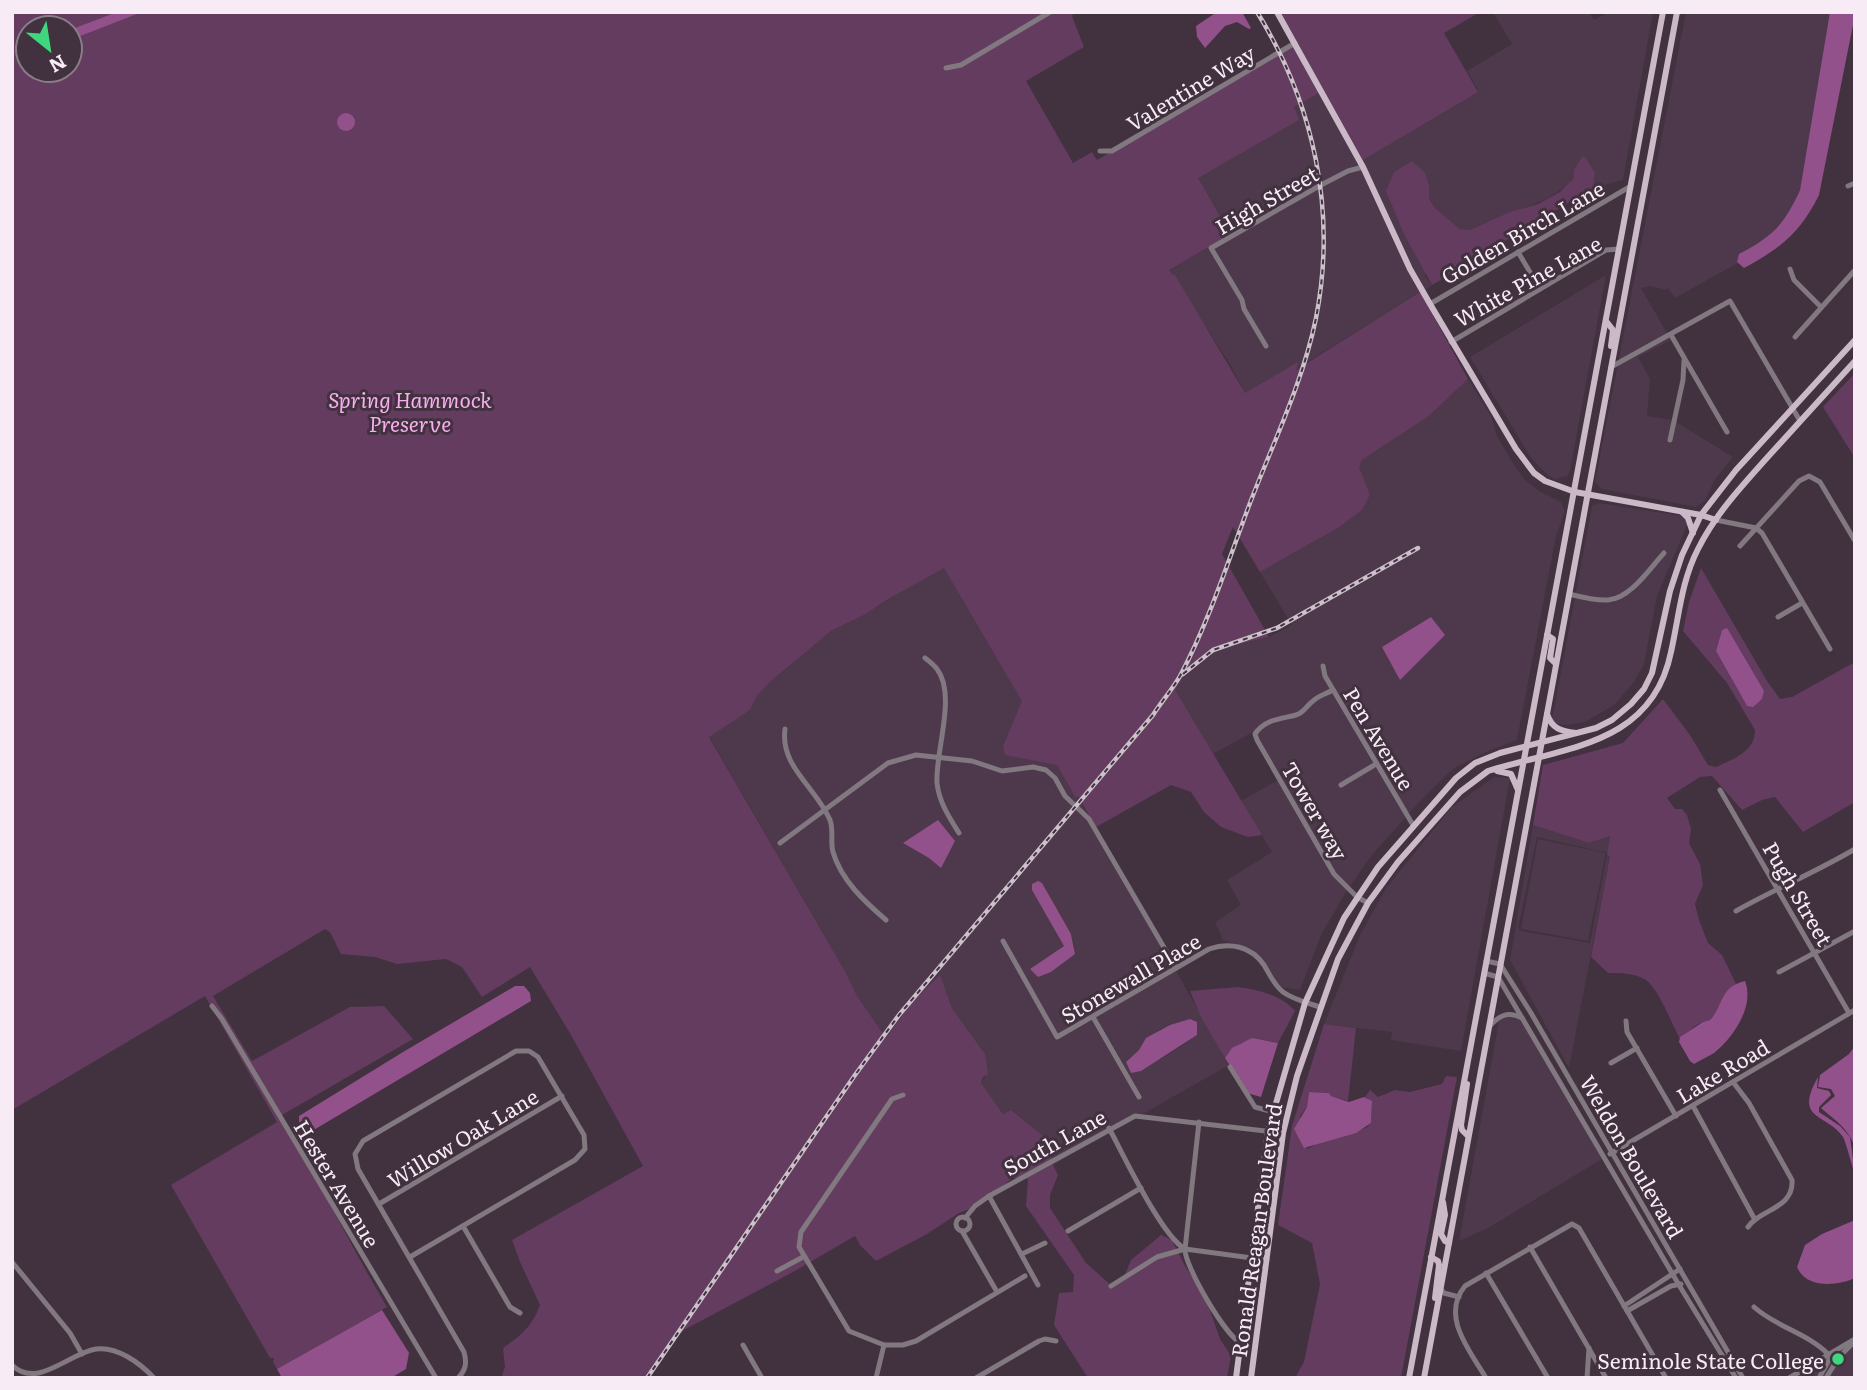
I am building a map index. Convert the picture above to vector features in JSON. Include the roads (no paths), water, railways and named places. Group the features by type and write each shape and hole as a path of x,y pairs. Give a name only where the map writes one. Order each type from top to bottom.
{"main road":[{"path":"1277,12 1363,167 1405,258 1451,342 1529,467 1545,481 1575,492 1716,520"},
{"path":"1409,1378 1663,12"},
{"path":"1424,1378 1677,12"},
{"path":"1640,138 1654,140"},
{"path":"1606,321 1613,331 1607,364 1611,367"},
{"name":"Ronald Reagan Boulevard","path":"1236,1378 1268,1131 1306,1003 1327,953 1357,897 1413,825 1456,778 1475,764 1527,745 1578,733 1612,720 1631,704 1644,689 1657,653 1682,555 1701,515 1736,470 1855,340"},
{"name":"Ronald Reagan Boulevard","path":"1251,1378 1283,1133 1297,1076 1338,959 1368,903 1398,862 1460,792 1488,771 1598,740 1631,722 1649,705 1662,684 1684,582 1698,549 1724,506 1855,361"},
{"path":"1680,511 1688,518 1693,533"},
{"path":"1670,594 1675,596 1677,602 1674,635"},
{"path":"1547,635 1553,639 1550,658 1556,664"},
{"path":"1547,712 1551,724 1559,731 1578,733"},
{"path":"1488,771 1511,774 1518,792"},
{"path":"1398,862 1416,837 1417,832 1413,825"},
{"path":"1465,1075 1467,1087 1461,1125 1468,1136"},
{"path":"1442,1200 1445,1215 1441,1234 1449,1243"},
{"path":"1431,1257 1438,1261 1439,1265 1435,1298 1437,1303"}],"street":[{"path":"946,68 961,65 1050,12"},
{"name":"Valentine Way","path":"1100,151 1112,151 1295,43"},
{"name":"High Street","path":"1266,346 1211,248 1321,185 1348,171 1363,167"},
{"path":"1848,186 1855,183"},
{"name":"Golden Birch Lane","path":"1430,304 1631,186"},
{"name":"White Pine Lane","path":"1451,342 1606,250 1619,248"},
{"path":"1518,252 1540,289"},
{"path":"1790,269 1794,280 1821,307"},
{"path":"1795,337 1855,270"},
{"path":"1611,367 1730,301 1800,421"},
{"path":"1671,335 1727,432"},
{"path":"1670,440 1683,380 1683,357"},
{"path":"1740,547 1798,481 1809,477 1820,482 1855,541"},
{"path":"1716,520 1756,528 1762,533 1830,649"},
{"path":"1569,594 1608,600 1618,598 1664,553"},
{"path":"1778,617 1802,603"},
{"path":"925,657 938,670 943,687 944,716 937,781 940,799 959,833"},
{"name":"Pen Avenue","path":"1323,666 1325,676 1413,825"},
{"name":"Tower way","path":"1333,690 1312,701 1305,711 1276,718 1259,728 1255,734 1334,874 1357,897 1368,903"},
{"path":"785,729 783,740 788,757 830,820 832,848 839,866 864,901 886,920"},
{"path":"780,843 888,763 916,755 972,761 1002,771 1041,768 1052,775 1066,796 1089,819 1176,968"},
{"name":"Tower way","path":"1341,785 1376,764"},
{"name":"Pugh Street","path":"1720,790 1852,1011"},
{"path":"1736,911 1777,888 1820,870 1855,849"},
{"path":"1779,972 1855,932"},
{"name":"Stonewall Place","path":"1003,941 1057,1037 1209,949 1221,945 1240,947 1258,957 1282,992 1320,1007"},
{"path":"1486,961 1500,964"},
{"name":"Weldon Boulevard","path":"1500,964 1553,1050 1743,1378"},
{"path":"1484,973 1498,976"},
{"name":"Weldon Boulevard","path":"1498,976 1736,1378"},
{"name":"Hester Avenue","path":"212,1006 436,1378"},
{"name":"Lake Road","path":"1605,1157 1852,1011"},
{"path":"1488,1028 1506,1014 1522,1018"},
{"path":"1093,1017 1139,1097"},
{"path":"1626,1021 1627,1031 1676,1116"},
{"path":"1611,1063 1637,1048"},
{"path":"1545,1055 1553,1050"},
{"path":"410,1257 575,1160 584,1149 584,1135 538,1057 529,1051 516,1051 363,1141 355,1154 355,1161 464,1352 467,1362 464,1372 458,1378"},
{"path":"1230,1067 1255,1107 1273,1112"},
{"path":"1734,1082 1749,1103 1792,1180 1787,1198 1770,1213 1754,1218 1748,1227"},
{"path":"903,1095 892,1099 802,1232 799,1247 803,1257 849,1331 884,1345 903,1346 916,1341 1025,1276"},
{"name":"Willow Oak Lane","path":"379,1204 562,1096"},
{"path":"1693,1106 1754,1218"},
{"name":"South Lane","path":"965,1218 989,1196 1135,1116 1199,1122"},
{"path":"1241,1343 1227,1331 1186,1262 1185,1249 1199,1122 1283,1133"},
{"path":"1109,1128 1172,1239 1185,1249"},
{"path":"1068,1231 1141,1188"},
{"path":"989,1196 1038,1285"},
{"path":"962,1231 970,1225 965,1218 960,1218 956,1223 957,1228 962,1231 997,1292"},
{"path":"1486,1378 1455,1324 1458,1297 1465,1286 1568,1224 1576,1225 1666,1378"},
{"path":"463,1226 510,1307 520,1312"},
{"path":"1022,1254 1045,1243"},
{"path":"1530,1247 1606,1378"},
{"path":"1111,1286 1157,1257 1185,1249 1267,1260"},
{"path":"777,1271 803,1257"},
{"path":"12,1262 70,1333 82,1354"},
{"path":"1644,1298 1656,1284 1680,1269"},
{"path":"1486,1273 1548,1378"},
{"path":"1626,1309 1644,1298 1687,1281"},
{"path":"1440,1288 1444,1293 1458,1297"},
{"path":"1754,1307 1772,1321 1815,1342 1828,1354"},
{"path":"976,1378 1039,1341 1056,1341"},
{"path":"1789,1378 1852,1341"},
{"path":"1814,1363 1824,1374 1852,1341"},
{"path":"743,1345 762,1378"},
{"path":"876,1378 884,1345"},
{"path":"1587,1378 1589,1348"},
{"path":"12,1365 21,1374 38,1378 95,1349 118,1352 143,1367 154,1378"}],"railway":[{"path":"647,1378 899,1015 1153,715 1180,676 1200,634 1295,389 1316,318 1322,278 1322,198 1316,159 1293,84 1277,47 1257,12"},
{"path":"1183,674 1213,650 1277,628 1418,548"}],"place":[{"name":"Seminole State College","path":"1838,1359"}],"park label":[{"name":"Spring Hammock Preserve","path":"410,410"}]}
